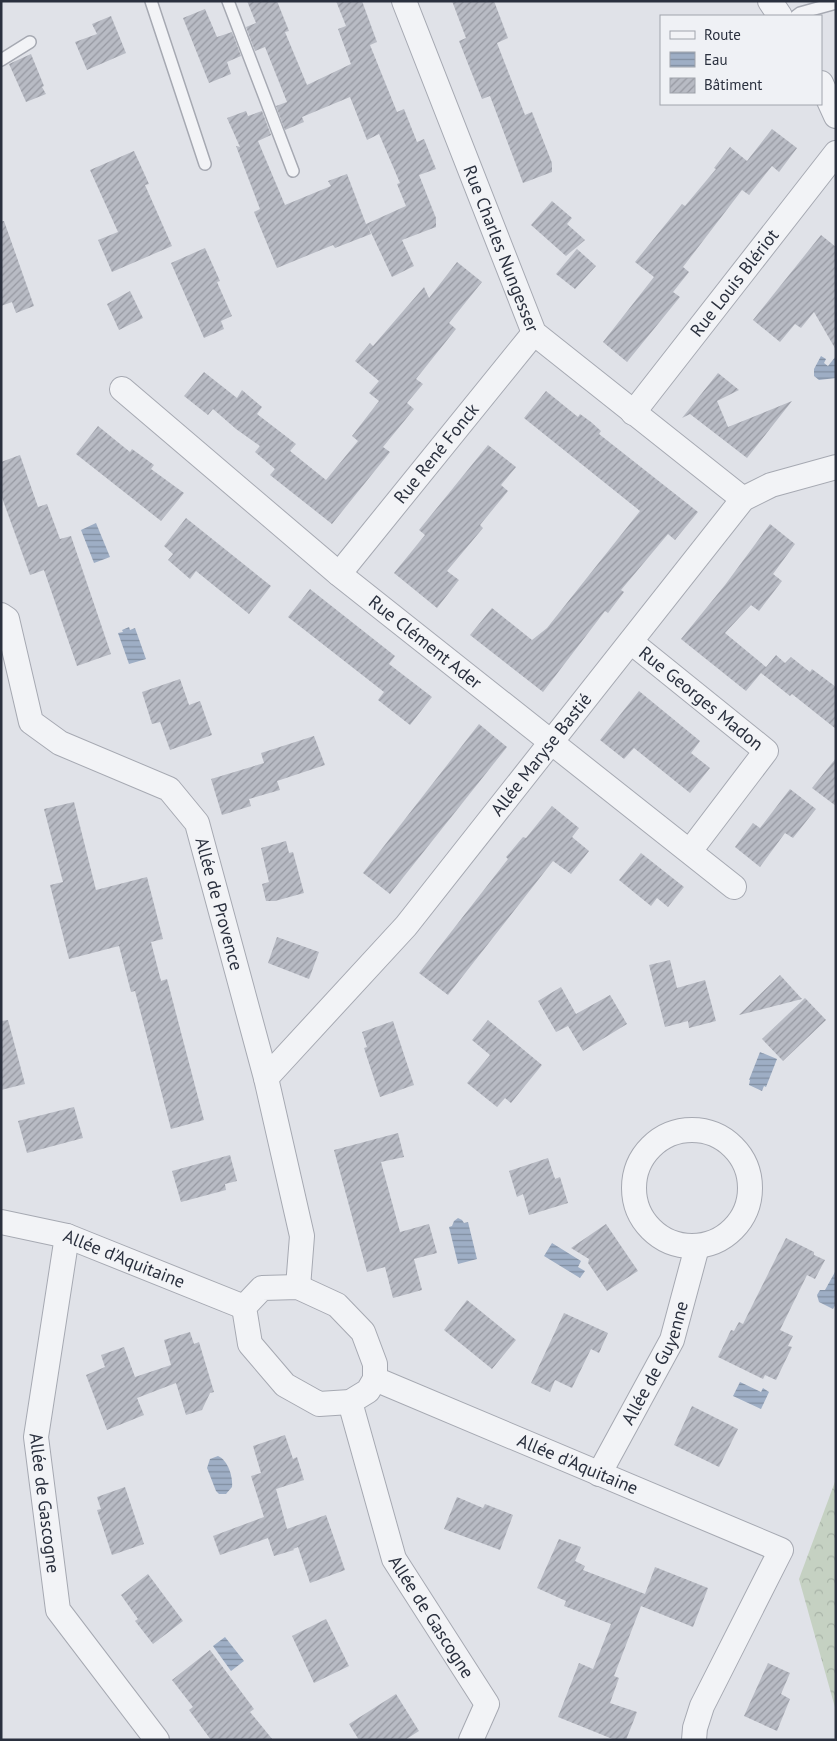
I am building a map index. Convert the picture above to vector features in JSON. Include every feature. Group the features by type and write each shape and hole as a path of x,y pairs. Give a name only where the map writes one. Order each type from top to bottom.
{"street":[{"name":"Rue Charles Nungesser","path":"404,1 534,333 743,499"},
{"path":"770,1 779,15"},
{"path":"822,85 836,116"},
{"name":"Rue Louis Blériot","path":"633,412 836,153"},
{"name":"Rue René Fonck","path":"339,574 534,333"},
{"name":"Rue Clément Ader","path":"122,389 339,574 734,887"},
{"name":"Allée Maryse Bastié","path":"266,1078 406,926 743,499 771,485 836,467"},
{"name":"Allée de Provence","path":"1,615 6,619 31,722 60,742 169,789 197,823 266,1078 302,1236 298,1287"},
{"name":"Rue Georges Madon","path":"631,642 766,750 690,851"},
{"path":"689,1129 709,1132 727,1141 741,1156 749,1174 750,1194 745,1214 733,1230 716,1242 697,1247 678,1246 661,1238 647,1226 637,1210 633,1192 634,1173 642,1156 654,1142 671,1133 689,1129"},
{"name":"Allée d'Aquitaine","path":"1,1222 67,1236 244,1307"},
{"name":"Allée de Gascogne","path":"67,1236 36,1437 58,1610 157,1740"},
{"name":"Allée de Guyenne","path":"599,1474 672,1340 697,1247"},
{"path":"298,1287 337,1305 363,1332 375,1364 375,1380 368,1391 350,1402 319,1404 285,1385 250,1344 244,1307 262,1288 298,1287"},
{"name":"Allée d'Aquitaine","path":"375,1380 781,1550 702,1706 695,1728 694,1740"},
{"name":"Allée de Gascogne","path":"350,1402 394,1559 487,1704 471,1740"}],"lane":[{"path":"151,1 205,164"},
{"path":"228,1 293,171"},
{"path":"797,15 836,3"},
{"path":"1,60 30,42"}],"green space":[{"path":"836,1479 836,1711 799,1579"}],"water":[{"path":"821,356 826,359 824,363 828,366 836,356 836,378 819,380 814,376 814,369"},
{"path":"96,523 110,557 94,563 81,530"},
{"path":"129,627 130,630 135,628 146,659 129,664 118,633 123,632 122,630"},
{"path":"760,1052 777,1059 766,1087 764,1086 762,1091 749,1085 749,1080"},
{"path":"458,1218 464,1223 468,1222 477,1259 458,1264 449,1227"},
{"path":"552,1243 581,1261 578,1267 585,1271 580,1278 544,1256"},
{"path":"835,1272 836,1304 833,1309 819,1302 817,1295 820,1290 825,1290"},
{"path":"740,1382 761,1392 763,1388 769,1392 761,1409 733,1396"},
{"path":"218,1456 225,1461 232,1478 232,1487 226,1494 219,1494 216,1491 207,1468 210,1459"},
{"path":"225,1637 244,1661 231,1671 213,1646"}],"building":[{"path":"247,1 277,1 289,31 285,32 307,85 351,64 338,29 346,26 336,1 362,1 377,42 370,45 397,112 404,109 417,142 424,139 436,169 419,175 436,218 436,227 402,240 414,266 392,277 367,224 371,234 335,248 333,245 277,268 254,212 260,209 236,146 240,147 227,118 246,111 248,116 262,111 271,135 258,141 285,205 331,186 328,181 347,174 366,224 406,206 397,184 400,183 379,134 367,140 350,97 302,117 304,122 285,130 276,106 287,102 265,47 255,51 246,27 256,23"},
{"path":"452,1 494,1 508,38 497,43 525,115 532,112 552,163 552,172 523,183 490,96 482,99 459,41 466,38"},
{"path":"205,9 217,37 232,32 241,56 227,62 231,74 209,83 183,18"},
{"path":"111,16 126,53 87,70 75,42 97,34 92,24"},
{"path":"31,54 46,94 26,102 9,64"},
{"path":"772,129 797,148 779,172 772,166 749,195 742,190 683,267 689,272 673,292 680,297 627,362 603,342 654,277 635,262 682,204 685,206 716,169 714,168 730,147 747,161"},
{"path":"134,151 149,184 145,185 172,246 112,272 98,240 118,232 90,170"},
{"path":"552,201 572,218 567,224 585,240 566,256 531,225"},
{"path":"1,221 4,221 34,306 16,313 12,302 1,306"},
{"path":"821,235 836,247 836,350 814,312 801,328 795,324 780,342 753,320"},
{"path":"205,248 220,281 217,282 232,316 221,321 224,329 204,338 171,263"},
{"path":"577,249 596,266 575,289 556,274"},
{"path":"457,262 482,282 449,323 456,329 416,379 423,384 407,403 414,409 383,447 390,452 332,524 270,475 275,469 255,452 260,446 213,409 208,415 184,396 204,372 237,398 242,390 262,407 257,414 296,444 290,451 326,480 358,441 352,436 379,401 369,393 379,381 355,361 370,343 373,346 424,287 429,298"},
{"path":"130,291 143,318 119,330 107,304"},
{"path":"718,373 739,390 717,401 728,427 792,401 747,458 690,414 682,418"},
{"path":"546,391 578,417 580,414 591,422 601,431 599,434 698,512 675,540 668,534 621,590 624,592 608,613 605,611 543,692 470,635 492,608 532,640 547,628 640,511 524,418"},
{"path":"98,426 130,452 132,449 154,465 151,469 184,493 161,521 76,454"},
{"path":"488,445 516,467 501,485 508,491 480,525 483,528 447,571 459,580 437,608 394,573 425,535 419,530"},
{"path":"20,455 38,507 47,504 60,539 71,536 111,654 77,666 44,570 30,575 1,495 1,462"},
{"path":"186,518 271,586 249,614 196,571 190,579 168,560 173,554 164,546"},
{"path":"770,524 795,544 773,574 782,581 759,611 751,605 725,633 766,667 776,655 785,663 791,657 810,672 812,669 836,687 836,729 792,694 790,696 761,673 746,691 681,639 725,585"},
{"path":"310,589 395,656 389,664 432,697 410,725 378,700 384,692 288,617"},
{"path":"180,679 189,705 200,701 212,735 170,750 160,722 152,724 142,692"},
{"path":"639,691 700,741 691,753 710,768 690,793 634,748 624,759 600,740"},
{"path":"479,724 507,747 390,894 363,873"},
{"path":"314,736 325,765 277,781 280,790 249,799 251,806 222,815 211,779 264,763 261,753"},
{"path":"836,758 836,806 812,788"},
{"path":"790,789 816,809 793,838 785,833 760,867 735,847 753,823 760,828"},
{"path":"74,802 96,890 147,877 163,939 151,942 161,981 167,979 204,1120 171,1129 135,991 131,992 119,946 69,959 50,885 63,882 44,809"},
{"path":"552,806 579,828 572,837 589,851 571,874 553,861 448,995 419,973 508,859 506,857 523,837 526,838"},
{"path":"286,841 289,853 293,852 304,893 275,901 266,901 262,884 269,882 261,848"},
{"path":"641,853 684,887 668,907 657,898 651,906 619,880"},
{"path":"277,937 319,952 309,979 268,963"},
{"path":"670,960 677,988 705,980 716,1021 689,1028 688,1021 665,1027 649,965"},
{"path":"780,975 802,999 739,1015"},
{"path":"561,987 576,1014 610,995 627,1024 583,1051 568,1026 556,1032 538,1001"},
{"path":"805,998 826,1020 783,1061 762,1039"},
{"path":"8,1020 25,1084 1,1090 1,1021"},
{"path":"488,1020 542,1065 511,1103 505,1098 497,1107 467,1083 490,1055 472,1040"},
{"path":"393,1021 414,1085 380,1097 364,1048 367,1047 362,1032"},
{"path":"74,1107 83,1138 27,1153 18,1121"},
{"path":"398,1133 404,1157 381,1162 400,1232 429,1224 437,1253 414,1259 422,1290 393,1298 385,1267 367,1272 334,1150"},
{"path":"230,1155 237,1181 225,1184 226,1190 181,1202 172,1171"},
{"path":"548,1158 555,1179 560,1177 568,1203 529,1215 523,1194 517,1197 509,1171"},
{"path":"606,1224 638,1271 607,1291 588,1263 589,1259 571,1248"},
{"path":"786,1238 814,1252 814,1255 825,1260 815,1279 807,1275 780,1330 793,1336 788,1346 792,1347 776,1380 765,1375 763,1379 718,1357 731,1330 734,1331 739,1322 743,1324"},
{"path":"467,1300 516,1340 492,1369 444,1330"},
{"path":"564,1313 608,1333 599,1353 591,1349 572,1388 555,1380 550,1392 531,1383"},
{"path":"190,1332 194,1344 199,1342 214,1392 210,1393 202,1410 186,1415 176,1383 137,1398 144,1415 107,1430 86,1375 105,1367 101,1355 124,1347 135,1377 171,1365 164,1340"},
{"path":"692,1406 738,1429 719,1467 674,1445"},
{"path":"285,1435 293,1459 297,1457 304,1480 276,1489 287,1529 326,1515 345,1570 310,1583 298,1547 274,1556 268,1538 220,1555 213,1536 264,1517 251,1476 261,1473 253,1446"},
{"path":"125,1487 144,1544 112,1555 97,1510 101,1509 97,1497"},
{"path":"457,1497 483,1508 485,1504 513,1515 500,1550 444,1529"},
{"path":"559,1539 581,1547 575,1561 585,1566 583,1570 645,1594 655,1567 708,1588 693,1627 641,1606 614,1676 619,1678 610,1703 637,1712 626,1740 615,1740 558,1717 579,1663 593,1669 611,1624 564,1606 566,1601 537,1588"},
{"path":"148,1574 183,1621 153,1644 135,1621 138,1619 121,1595"},
{"path":"326,1619 349,1666 314,1683 292,1636"},
{"path":"210,1650 254,1709 250,1712 273,1740 211,1740 189,1710 193,1707 172,1680"},
{"path":"768,1663 790,1673 781,1694 790,1699 777,1731 744,1716"},
{"path":"396,1694 419,1731 405,1740 359,1740 349,1724"}]}
